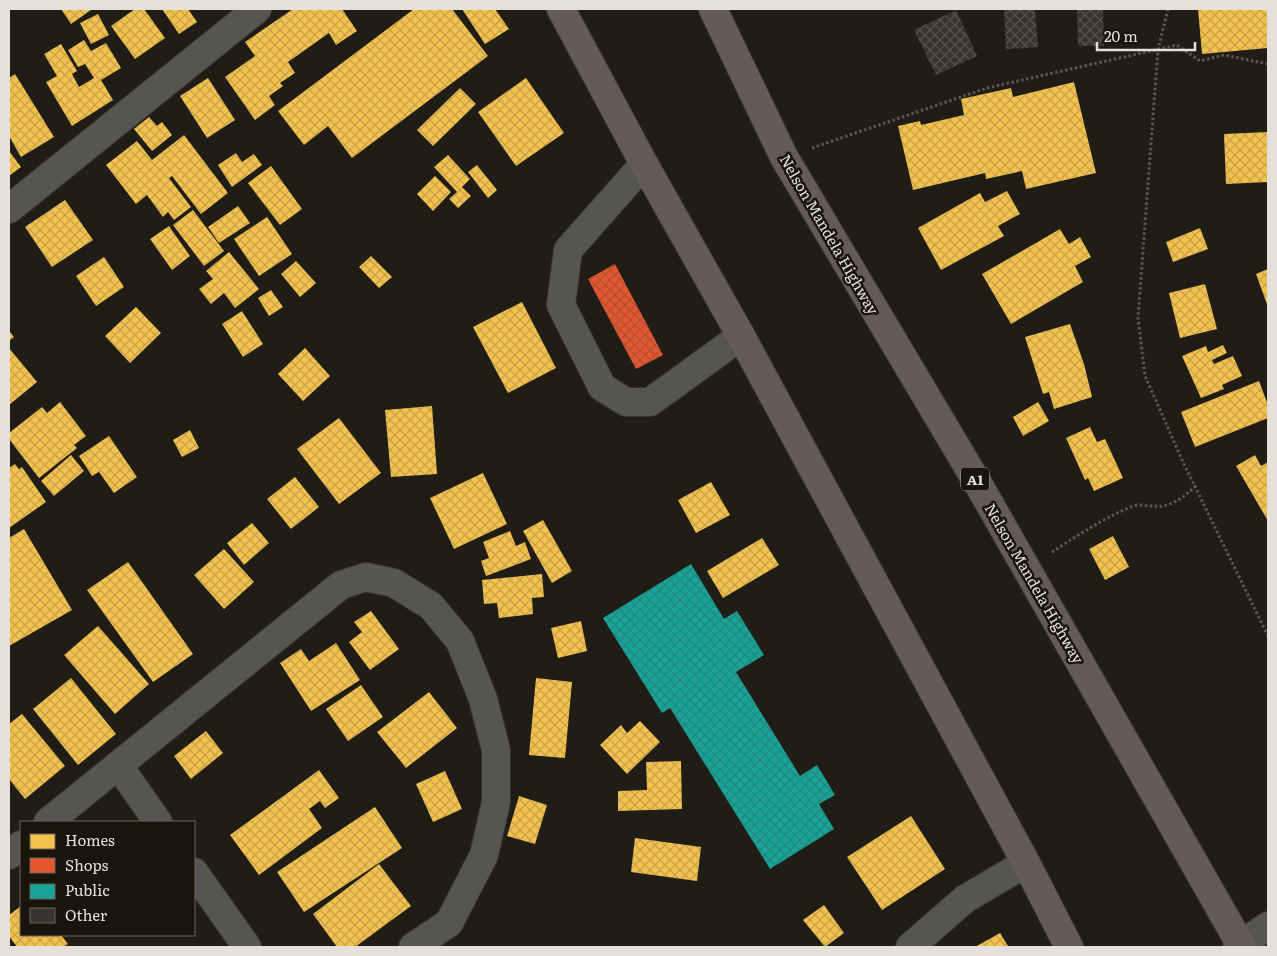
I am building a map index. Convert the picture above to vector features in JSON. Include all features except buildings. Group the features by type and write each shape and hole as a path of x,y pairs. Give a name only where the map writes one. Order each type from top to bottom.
{"highway":[{"path":"561,9 644,164 741,336 1026,863 1069,947"},
{"name":"Nelson Mandela Highway","path":"713,9 784,157 980,487 1240,946"}],"street":[{"path":"9,209 257,9"},
{"path":"644,164 568,250 561,305 602,387 626,402 650,402 741,336"},
{"path":"49,821 340,585 366,577 394,582 430,606 460,641 483,698 496,750 496,802 484,855 449,923 413,947"},
{"path":"118,765 157,821"},
{"path":"910,947 965,899 1026,863"},
{"path":"195,873 247,947"},
{"path":"1240,946 1268,926"}],"path":[{"path":"1168,9 1158,50 1138,318 1145,376 1268,636"},
{"path":"784,157 987,88 1177,45 1200,61 1224,55 1268,64"},
{"path":"1026,569 1093,525 1136,505 1158,507 1171,505 1188,494 1196,486"}]}
